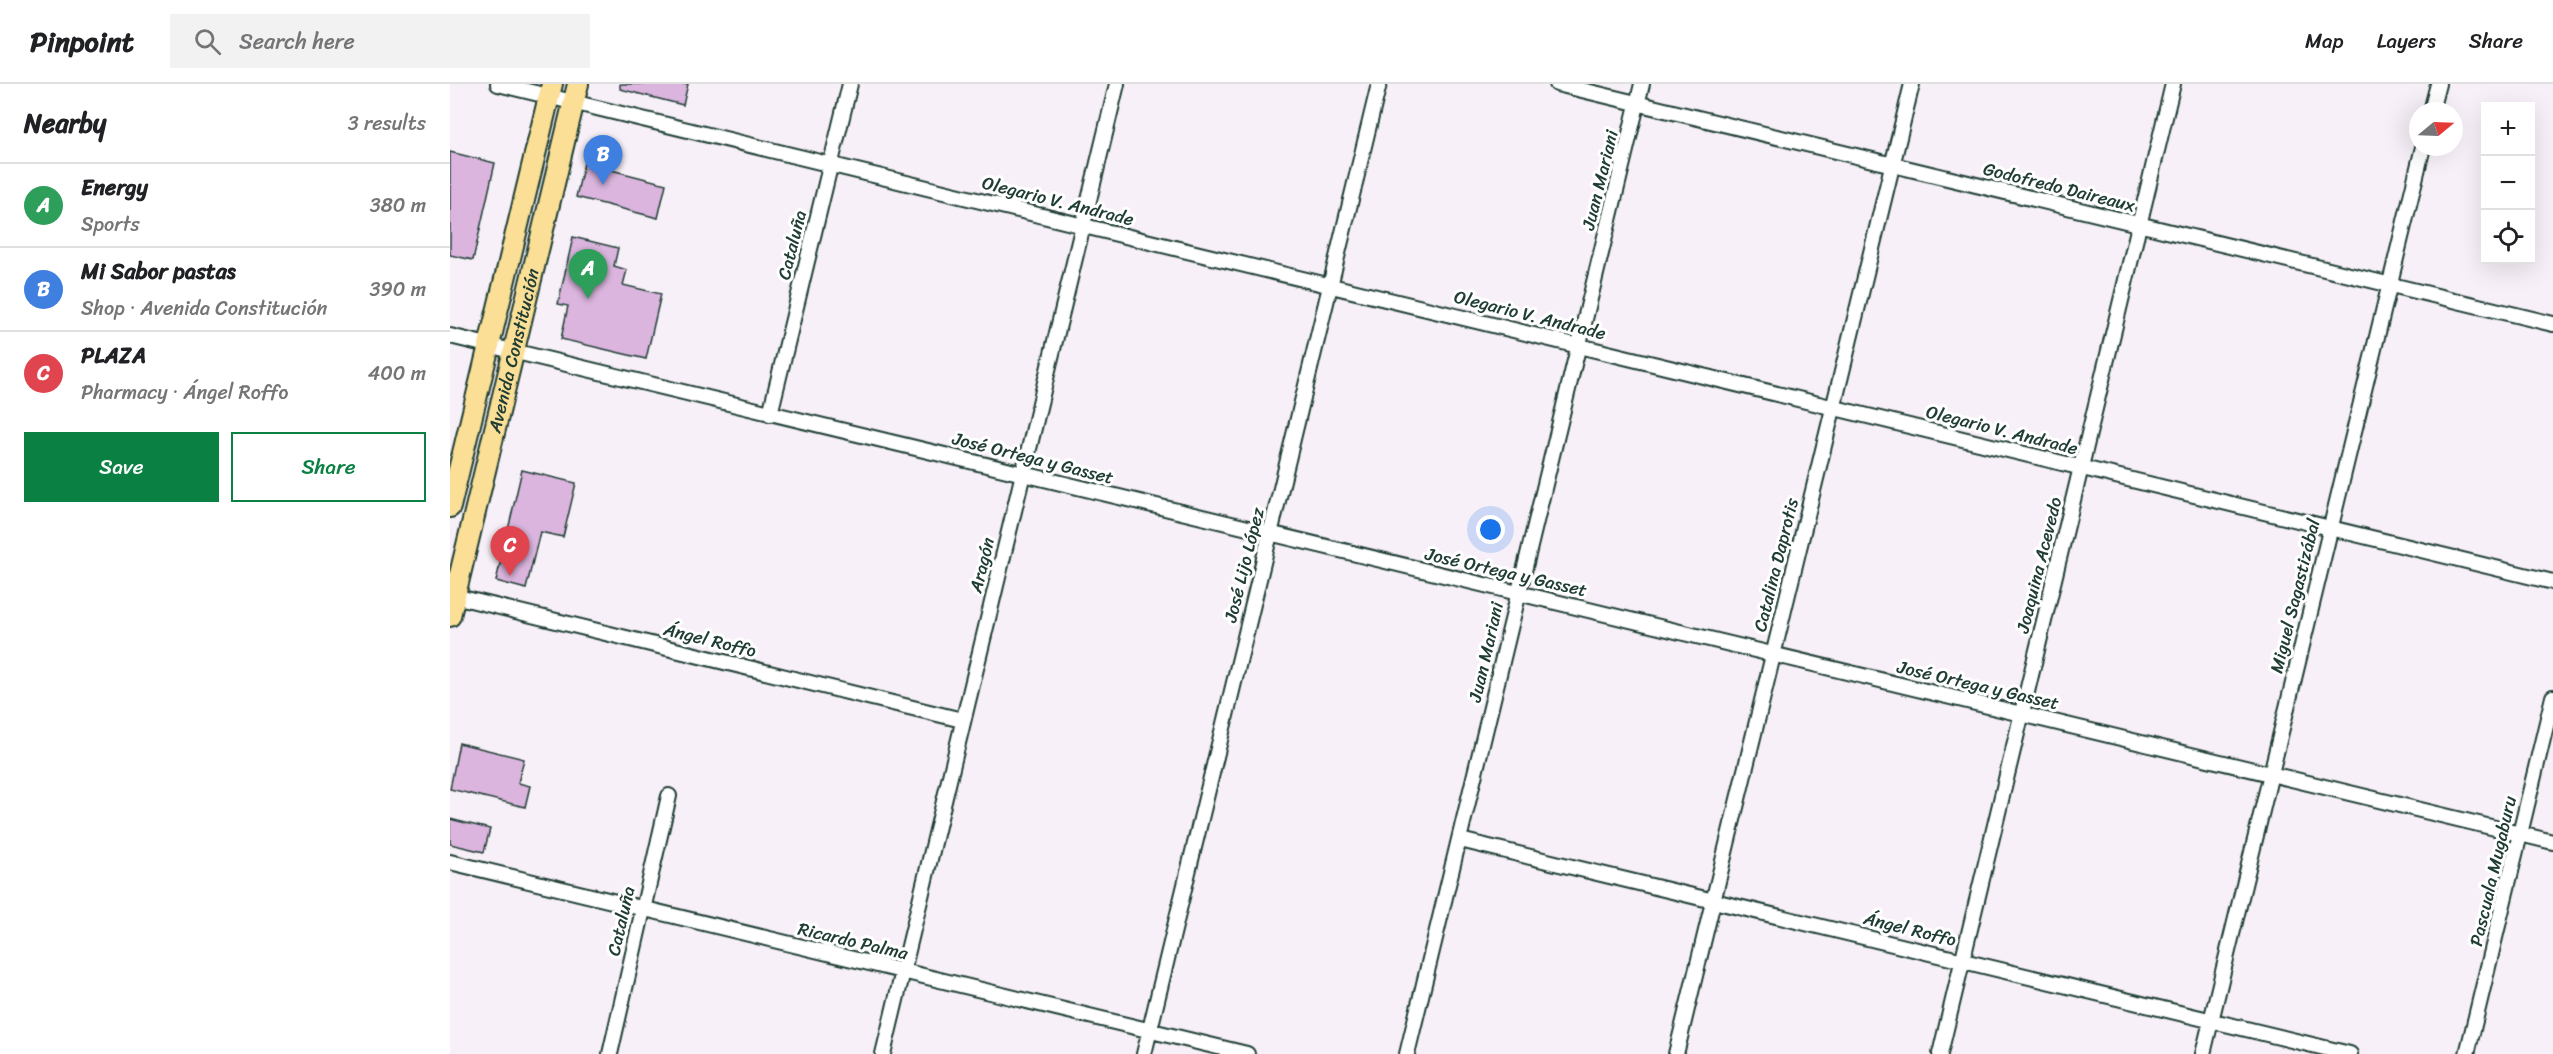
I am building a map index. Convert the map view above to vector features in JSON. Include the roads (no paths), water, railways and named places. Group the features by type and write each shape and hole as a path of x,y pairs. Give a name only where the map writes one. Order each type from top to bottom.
{"main road":[{"name":"Avenida Constitución","path":"450,507 550,90"},
{"name":"Avenida Constitución","path":"450,616 452,596 576,93"}],"street":[{"name":"Olegario V. Andrade","path":"498,84 576,93 830,164 2553,582"},
{"name":"Cataluña","path":"770,414 850,84"},
{"name":"Aragón","path":"883,1054 1117,84"},
{"name":"José Lijo López","path":"1144,1054 1378,84"},
{"name":"Godofredo Daireaux","path":"1557,84 2553,324"},
{"name":"Juan Mariani","path":"1407,1054 1642,84"},
{"name":"Catalina Daprotis","path":"1676,1054 1912,84"},
{"name":"Joaquina Acevedo","path":"1940,1054 2173,84"},
{"path":"2433,102 2438,84"},
{"name":"Miguel Sagastizábal","path":"2203,1054 2420,156"},
{"name":"José Ortega y Gasset","path":"450,336 2553,842"},
{"name":"Ángel Roffo","path":"452,596 962,720"},
{"name":"Pascuala Mugaburu","path":"2467,1054 2553,697"},
{"name":"Cataluña","path":"610,1054 669,796"},
{"name":"Ángel Roffo","path":"1460,840 2350,1054"},
{"name":"Ricardo Palma","path":"450,862 1247,1054"}],"place":[{"name":"Mi Sabor pastas","path":"603,185"},
{"name":"Energy","path":"588,299"},
{"name":"PLAZA","path":"510,576"}]}
